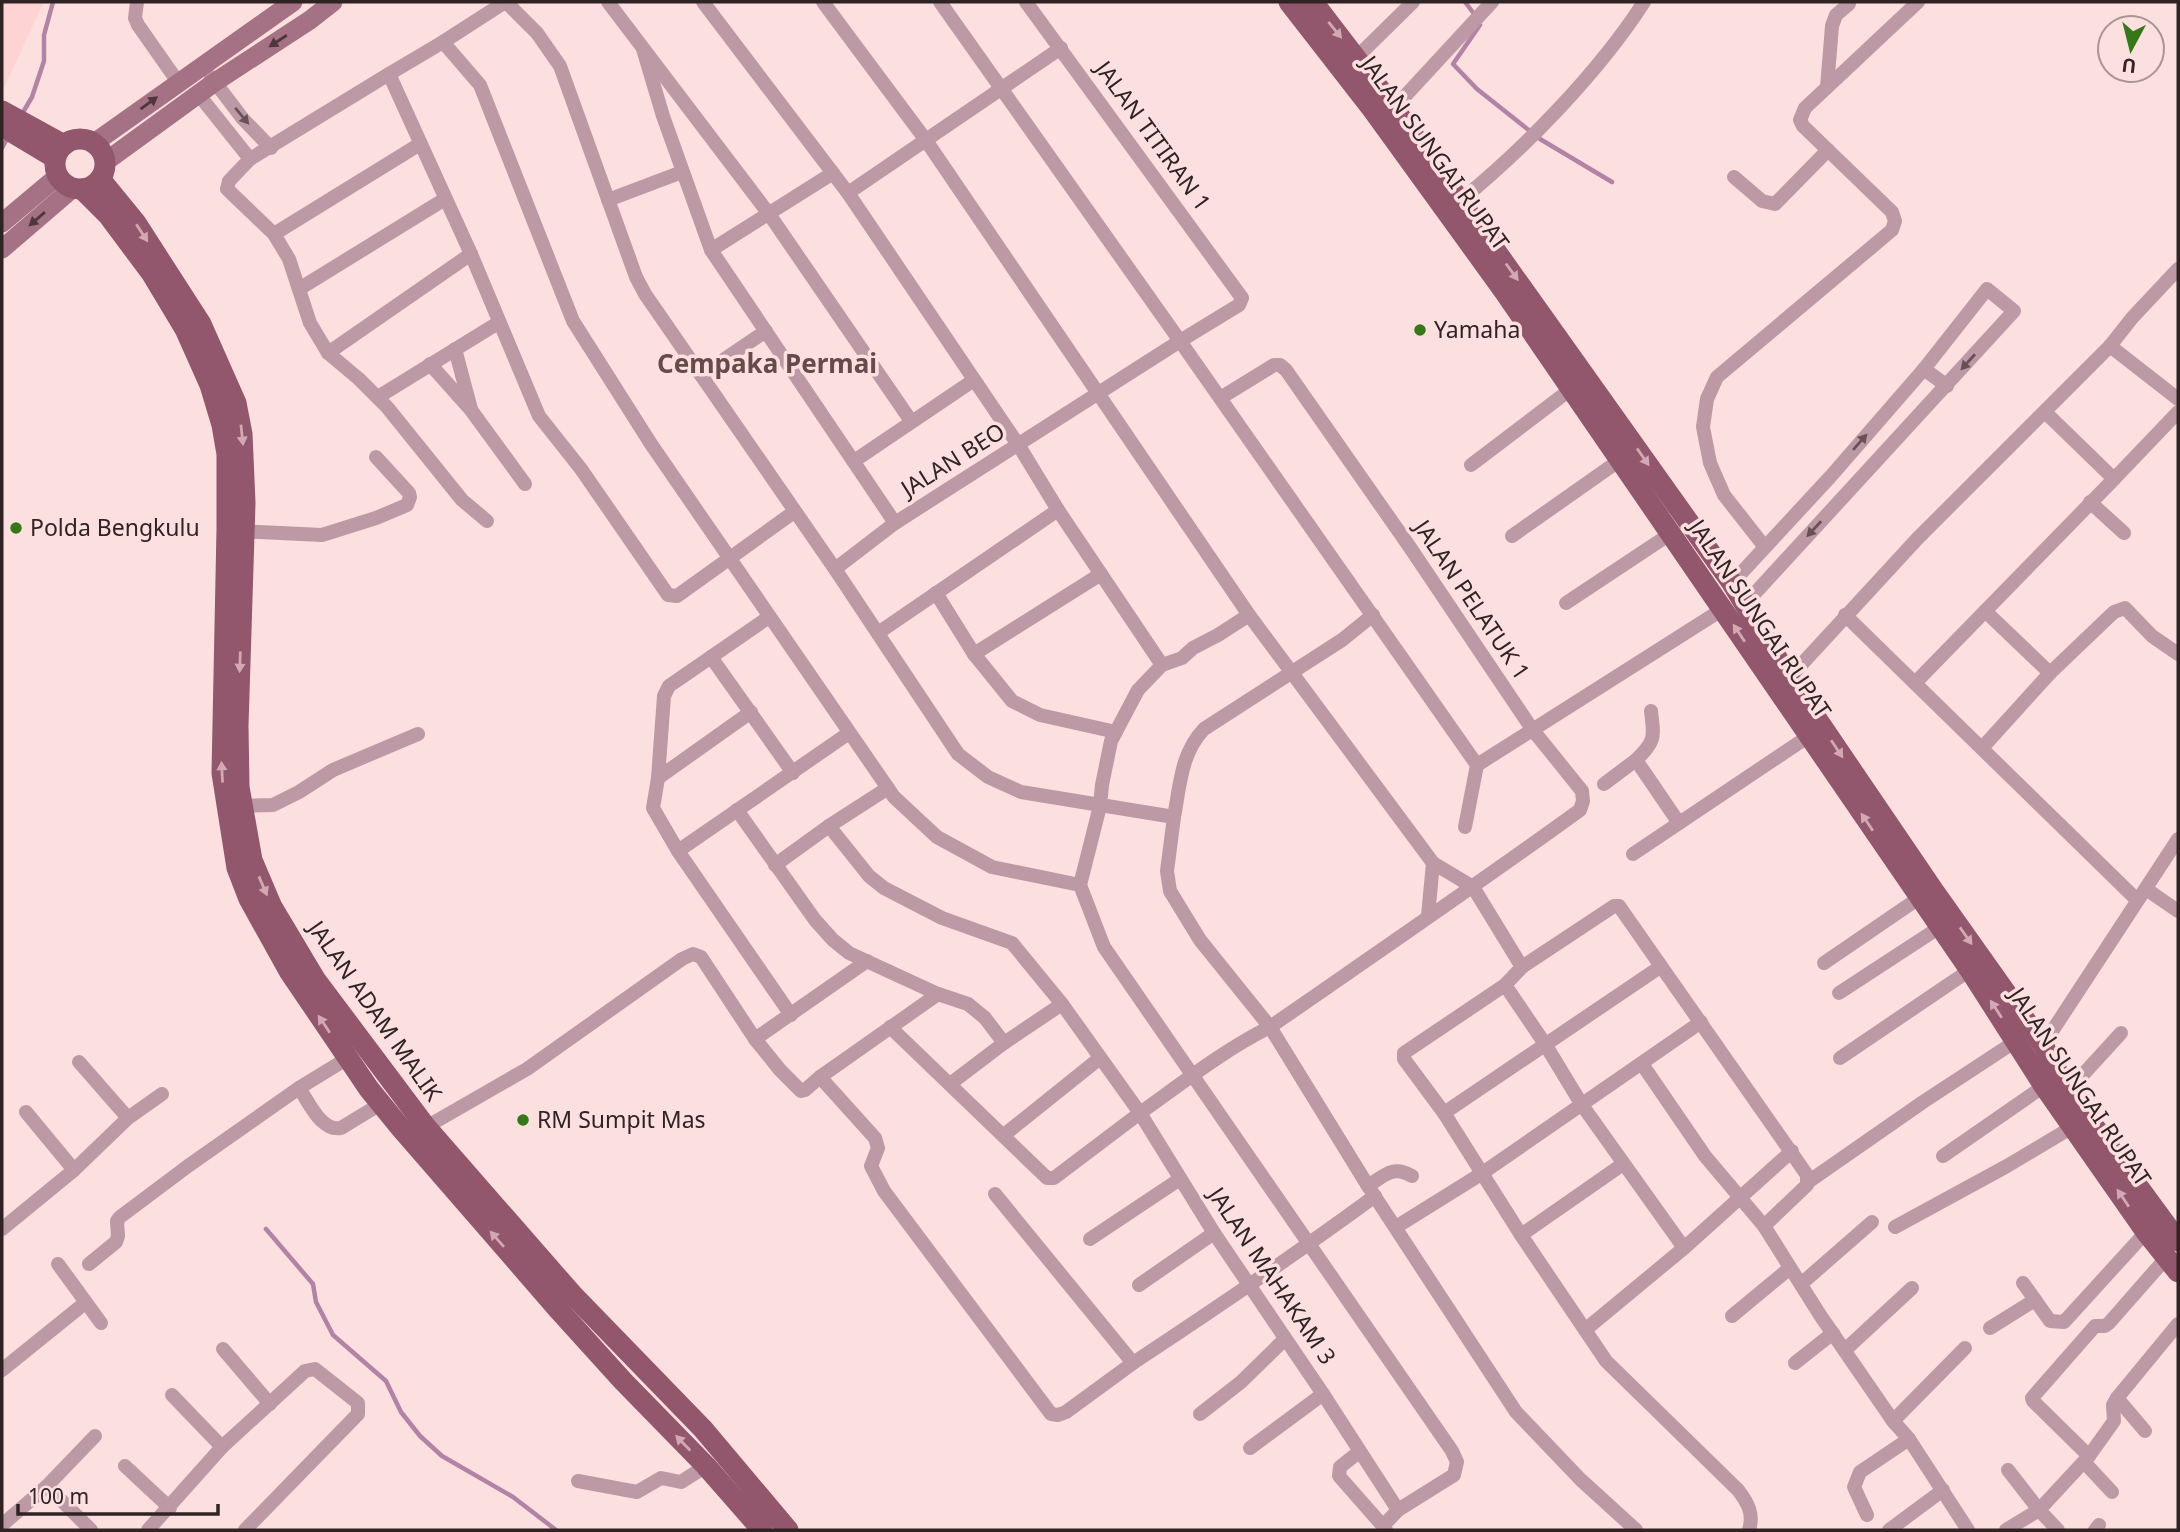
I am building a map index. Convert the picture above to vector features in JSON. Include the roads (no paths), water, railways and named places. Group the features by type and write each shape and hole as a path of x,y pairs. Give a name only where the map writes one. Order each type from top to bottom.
{"main road":[{"name":"JALAN SUNGAI RUPAT","path":"1289,2 1392,135 1504,291 1809,736 1857,793 2029,1048 2044,1086 2146,1232 2175,1257"},
{"name":"JALAN SUNGAI RUPAT","path":"1312,2 1394,108 1746,603 1919,898 2029,1048 2068,1091 2175,1257"},
{"path":"3,117 35,136 77,171"},
{"path":"79,139 94,143 100,149 77,171 79,139"},
{"name":"JALAN ADAM MALIK","path":"77,171 152,274 198,354 222,425 236,531 238,726 242,807 252,860 272,906 315,979 367,1046 414,1123 565,1301 622,1381 706,1466 762,1530"},
{"name":"JALAN ADAM MALIK","path":"236,531 222,773 237,868 249,899 289,971 348,1058 382,1103 414,1123"},
{"path":"348,1058 367,1046"},
{"name":"JALAN ADAM MALIK","path":"565,1301 704,1430 788,1530"}],"street":[{"path":"137,2 135,18 138,26 178,82"},
{"path":"94,143 293,2"},
{"path":"2,223 77,171 199,95 333,2"},
{"path":"486,521 462,500 378,397 328,353 310,323 289,258 274,234 227,189 229,181 250,159 506,2 537,33 560,66 636,277 958,754 988,777 1021,792 1174,817"},
{"path":"608,2 769,214 911,421"},
{"path":"703,2 848,193 1019,446 1058,510 1162,665"},
{"path":"822,2 925,139 1249,614 1433,863 1473,887 1522,967"},
{"path":"940,2 1222,397 1324,549 1477,765 1465,827"},
{"name":"JALAN TITIRAN 1","path":"1026,2 1242,298"},
{"path":"1357,57 1413,2"},
{"path":"1394,108 1492,2"},
{"path":"1460,201 1567,100 1644,2"},
{"path":"1764,546 1724,495 1715,476 1703,427 1707,399 1717,377 1892,230 1895,221 1892,212 1803,126 1800,120 1805,108 1918,2"},
{"path":"1828,87 1832,26 1836,15 1849,4"},
{"path":"443,42 480,85 573,321 651,444 894,797 937,838 992,867 1080,885"},
{"path":"848,193 1061,48"},
{"path":"643,49 682,172 711,250 895,523"},
{"path":"202,66 243,119 271,148"},
{"path":"389,74 471,254 498,323 540,416 581,469 668,595 677,596 794,512"},
{"path":"199,95 250,159"},
{"path":"274,234 420,144"},
{"path":"1734,177 1762,201 1775,204 1828,150"},
{"path":"2,249 77,171"},
{"path":"608,200 682,172"},
{"path":"711,250 833,173"},
{"path":"299,289 445,199"},
{"path":"328,353 471,254"},
{"path":"1789,678 1917,539 2110,346 2132,318 2175,279"},
{"path":"1732,583 1924,369 1987,289 2014,311 1746,603"},
{"name":"JALAN BEO","path":"835,569 895,523 1239,305 1242,298"},
{"path":"378,397 498,323"},
{"path":"701,376 765,331"},
{"path":"2110,346 2178,399"},
{"path":"455,349 471,410"},
{"path":"430,364 471,410 525,484"},
{"name":"JALAN PELATUK 1","path":"1140,1113 1473,887 1580,810 1583,801 1582,791 1532,729 1286,370 1280,365 1274,365 1222,397"},
{"path":"1924,369 1947,386"},
{"path":"854,461 974,380"},
{"path":"1471,465 1571,389"},
{"path":"2045,412 2114,479"},
{"path":"1915,683 2178,412"},
{"path":"236,531 322,535 407,505 409,493 376,457"},
{"path":"1512,536 1620,460"},
{"path":"2090,502 2124,533"},
{"path":"878,633 1058,510"},
{"path":"1566,603 1670,534"},
{"path":"974,654 1101,574"},
{"path":"936,593 974,654 1012,701 1040,715 1116,732"},
{"path":"1983,747 2050,673 2114,612 2125,608 2152,636 2178,654"},
{"path":"1477,765 1723,609"},
{"path":"1985,611 2050,673"},
{"path":"1249,614 1193,648 1182,658 1162,665 1138,690 1111,741 1100,806 1080,885 1104,947 1457,1462 1454,1475 1398,1510 1384,1528 1339,1476 1340,1467 1359,1452"},
{"path":"1373,615 1342,640 1205,729 1193,741 1186,759 1174,817 1167,871 1170,891 1200,940 1270,1027 1371,1191 1516,1412 1581,1480 1636,1530"},
{"path":"1845,615 2142,894 2178,911"},
{"path":"769,617 669,686 664,696 653,808 678,851 791,1015"},
{"path":"711,657 793,773"},
{"path":"1604,783 1650,747 1654,738 1651,711"},
{"path":"658,778 751,712"},
{"path":"678,851 849,733"},
{"path":"242,807 273,805 333,770 418,734"},
{"path":"1633,854 1809,736"},
{"path":"1636,760 1679,823"},
{"path":"775,865 888,788"},
{"path":"737,810 815,920 833,940 849,953 938,994 968,1004 985,1018 1004,1043"},
{"name":"JALAN MAHAKAM 3","path":"830,826 869,876 884,888 942,918 1012,943 1062,1004 1140,1113 1214,1233 1398,1510"},
{"path":"1764,1226 1808,1182 1923,1102 2029,1048 2142,894 2178,839"},
{"path":"1428,916 1433,863"},
{"path":"1824,963 1919,898"},
{"path":"1749,1530 1751,1515 1738,1490 1613,1368 1585,1330 1481,1174 1444,1113 1404,1059 1404,1053 1505,985 1522,967 1617,906 1621,907 1660,967 1792,1151 1807,1175 1808,1182"},
{"path":"1839,993 1940,927"},
{"path":"414,1123 527,1069 682,959 693,954 701,957 755,1038 798,1090 805,1090 938,994"},
{"path":"755,1038 867,961"},
{"path":"1444,1113 1660,967"},
{"path":"1840,1058 1970,970"},
{"path":"1505,985 1582,1105 1684,1248"},
{"path":"950,1084 1062,1004"},
{"path":"1396,1227 1481,1174 1701,1021"},
{"path":"890,1027 1047,1178 1054,1178 1140,1113"},
{"path":"2068,1091 2121,1033"},
{"path":"89,1264 116,1242 117,1221 120,1217 299,1087 348,1058"},
{"path":"1004,1135 1100,1058"},
{"path":"79,1062 128,1118"},
{"path":"1642,1064 1705,1156 1764,1226 1968,1530"},
{"path":"820,1077 875,1138 878,1148 871,1166 884,1191 1051,1414 1066,1412 1133,1363 1217,1310 1249,1284 1308,1245 1393,1171 1398,1170 1412,1176"},
{"path":"1942,1156 2044,1086"},
{"path":"299,1087 325,1126 333,1130 341,1128 382,1103"},
{"path":"4,1223 75,1170 128,1118 162,1094"},
{"path":"26,1112 75,1170"},
{"path":"1895,1227 2074,1126"},
{"path":"1585,1330 1684,1248 1792,1151"},
{"path":"1521,1235 1623,1164"},
{"path":"1090,1239 1180,1179"},
{"path":"995,1194 1133,1363"},
{"path":"1801,1284 1872,1222"},
{"path":"2023,1283 2050,1321 2064,1322 2146,1232"},
{"path":"1139,1284 1214,1233"},
{"path":"2112,1492 2032,1398 2095,1326 2109,1323 2175,1257"},
{"path":"58,1264 101,1323"},
{"path":"1732,1316 1790,1268"},
{"path":"1845,1350 1912,1288"},
{"path":"1990,1328 2035,1300"},
{"path":"2,1370 85,1303"},
{"path":"2006,1530 2039,1510 2086,1459 2114,1421 2113,1405 2117,1398 2178,1324"},
{"path":"1796,1363 1833,1332"},
{"path":"1200,1414 1241,1382 1284,1339"},
{"path":"1893,1421 1965,1348"},
{"path":"223,1349 270,1404"},
{"path":"150,1529 222,1447 305,1371 312,1368 358,1403 358,1414 245,1530"},
{"path":"1250,1448 1323,1394"},
{"path":"172,1395 222,1447"},
{"path":"2117,1398 2145,1432"},
{"path":"2,1525 47,1486 95,1436"},
{"path":"1867,1515 1854,1487 1860,1472 1909,1439"},
{"path":"125,1466 170,1508"},
{"path":"578,1481 637,1492 661,1478 681,1482 706,1466"},
{"path":"2008,1470 2058,1530"},
{"path":"47,1486 92,1530"},
{"path":"1889,1530 1943,1490"}],"waterway":[{"path":"22,114 32,97 44,61 44,35 53,2"},
{"path":"1465,2 1475,15"},
{"path":"1480,25 1453,64 1477,89 1540,139 1612,182"},
{"path":"2,148 8,137"},
{"path":"266,1229 313,1284 316,1302 333,1335 386,1381 401,1412 420,1436 442,1456 513,1497 556,1530"}],"place":[{"name":"Yamaha","path":"1420,330"},
{"name":"Polda Bengkulu","path":"16,528"},
{"name":"RM Sumpit Mas","path":"523,1120"}],"district":[{"name":"Cempaka Permai","path":"767,364"}]}
